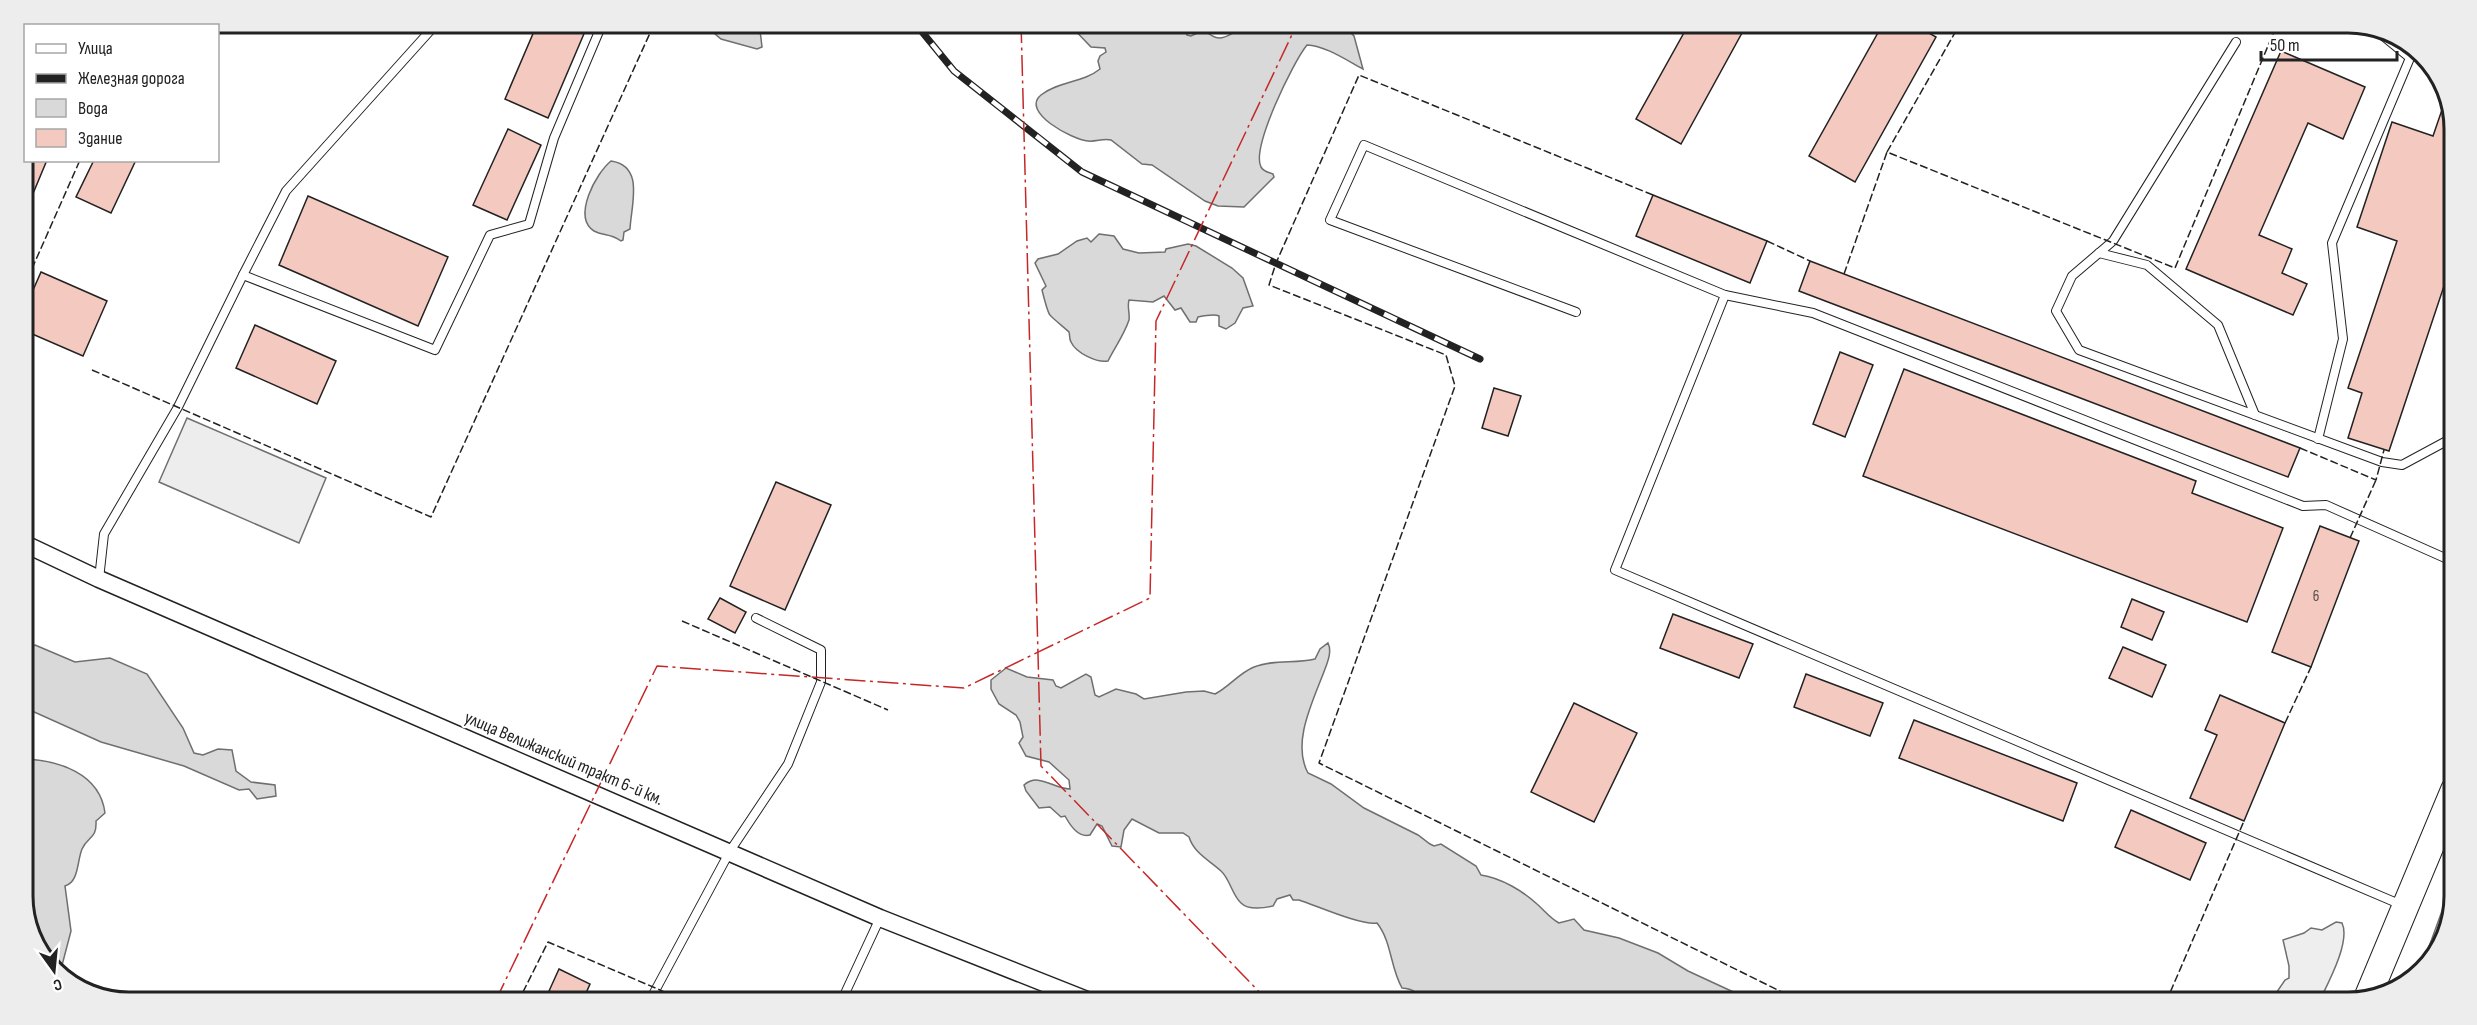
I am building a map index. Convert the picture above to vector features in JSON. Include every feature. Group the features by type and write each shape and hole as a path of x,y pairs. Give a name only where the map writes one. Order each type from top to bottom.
{"main road":[{"path":"2371,989 2404,907 2444,833"}],"street":[{"name":"улица Велижанский тракт 6-й км.","path":"33,548 99,579 880,918 1067,992"}],"lane":[{"path":"99,579 104,534 178,407 286,191 428,33"},
{"path":"243,275 435,351 490,235 529,224 554,138 598,33"},
{"path":"2236,42 2113,241 2072,276 2056,311 2079,350 2382,462 2402,465 2444,442"},
{"path":"2318,439 2343,339 2332,243 2410,58 2394,45"},
{"path":"1576,312 1330,220 1364,146 1725,295 1813,313 2303,506 2326,505 2444,558"},
{"path":"2099,253 2147,266 2218,325 2255,415"},
{"path":"1725,295 1615,570 2404,907"},
{"path":"655,992 730,851 788,764 821,682 821,650 756,618"},
{"path":"846,992 880,918"}],"shaded area":[{"path":"187,418 326,478 299,543 159,482"},
{"path":"2443,909 2437,933 2429,947"},
{"path":"2336,922 2342,923 2344,931 2341,952 2324,992 2277,992 2289,978 2289,966 2283,940 2304,933 2311,928 2322,930"}],"water":[{"path":"714,33 760,33 762,47 757,49 721,39"},
{"path":"1078,33 1186,33 1191,36 1198,33 1208,33 1222,38 1234,33 1351,33 1354,36 1363,69 1329,51 1307,45 1292,69 1275,105 1262,142 1261,167 1274,177 1244,207 1218,206 1205,201 1152,165 1142,164 1111,140 1091,141 1071,136 1043,117 1037,109 1036,102 1041,95 1100,69 1098,61 1100,56 1106,52 1105,48 1091,47"},
{"path":"611,161 622,164 628,170 634,188 630,229 624,232 621,241 594,231 585,216 593,185"},
{"path":"1099,234 1114,236 1123,249 1139,253 1165,252 1166,249 1188,244 1196,246 1232,268 1243,278 1253,306 1243,308 1235,323 1226,329 1219,326 1217,315 1198,317 1196,322 1190,322 1181,308 1175,310 1164,296 1153,302 1129,300 1129,320 1108,361 1087,356 1077,350 1070,341 1069,332 1049,314 1042,290 1046,286 1035,263 1038,259 1058,254 1077,241 1087,238 1091,242"},
{"path":"1328,643 1330,649 1303,734 1303,761 1308,773 1331,784 1364,808 1418,835 1430,844 1434,846 1441,844 1476,866 1481,875 1504,882 1518,890 1559,923 1574,919 1584,930 1619,938 1658,953 1688,971 1733,992 1415,992 1402,988 1386,938 1377,923 1350,918 1299,900 1293,900 1290,895 1277,899 1273,906 1248,907 1238,900 1224,874 1198,852 1189,837 1183,833 1159,833 1132,819 1124,830 1121,847 1112,846 1102,826 1097,824 1090,835 1082,835 1072,827 1065,816 1061,817 1050,807 1039,808 1024,785 1035,780 1070,789 1069,780 1049,762 1026,756 1019,743 1023,737 1020,722 1016,715 999,704 991,689 991,680 1006,668 1027,677 1053,680 1056,686 1061,688 1086,674 1091,677 1095,695 1099,697 1116,689 1136,694 1144,699 1186,692 1204,691 1215,694 1254,667 1269,663 1315,659 1320,649"},
{"path":"35,645 75,662 110,658 147,674 183,728 194,753 203,755 218,749 232,750 236,771 251,782 275,785 276,796 257,799 249,789 239,790 184,766 101,742 33,711 33,646"},
{"path":"33,760 63,766 86,779 95,788 105,813 96,821 94,834 82,849 73,880 65,886 71,931 68,941 44,941 38,927 33,902"}],"building":[{"path":"533,33 584,33 548,118 505,99"},
{"path":"1684,33 1742,33 1681,144 1636,119"},
{"path":"1878,33 1929,33 1936,37 1855,182 1809,156"},
{"path":"2281,51 2365,87 2343,139 2308,123 2259,235 2292,249 2282,273 2307,284 2293,315 2186,269"},
{"path":"2442,110 2444,123 2444,286 2389,451 2348,438 2362,393 2348,388 2397,241 2357,227 2392,122 2433,136"},
{"path":"508,129 541,145 507,220 473,205"},
{"path":"33,162 46,162 33,194"},
{"path":"93,162 135,162 111,213 76,197"},
{"path":"1653,195 1767,241 1750,283 1636,236"},
{"path":"308,196 448,257 418,326 279,265"},
{"path":"1810,261 2300,448 2288,477 1799,291"},
{"path":"41,272 107,301 83,356 33,334 33,290"},
{"path":"255,325 336,361 317,404 236,368"},
{"path":"1840,352 1873,365 1845,437 1813,424"},
{"path":"1904,369 2196,481 2192,493 2283,528 2247,622 1863,476"},
{"path":"1494,388 1521,396 1508,436 1482,428"},
{"path":"776,482 831,505 785,610 730,586"},
{"path":"2320,526 2359,541 2311,667 2272,652"},
{"path":"720,598 746,612 735,633 708,619"},
{"path":"2132,599 2164,612 2152,640 2121,627"},
{"path":"1673,614 1753,644 1739,678 1660,648"},
{"path":"2123,647 2166,665 2152,697 2109,678"},
{"path":"1806,674 1883,703 1870,736 1794,707"},
{"path":"2220,695 2285,723 2244,821 2190,798 2217,735 2205,730"},
{"path":"1574,703 1637,733 1594,822 1531,792"},
{"path":"1914,720 2077,783 2063,821 1899,758"},
{"path":"2131,810 2206,843 2190,880 2115,847"},
{"path":"559,969 590,984 586,992 549,991"}],"railway":[{"path":"923,33 954,71 1082,172 1480,359"}],"fence":[{"path":"92,370 431,517 650,33"},
{"path":"1887,152 1955,33"},
{"path":"1844,274 1887,152 2175,268 2273,33"},
{"path":"1653,195 1359,75 1276,263 1269,285 1446,355 1455,386 1319,763 1782,992"},
{"path":"33,266 79,162"},
{"path":"1767,241 1810,261"},
{"path":"2300,448 2376,480 2384,450"},
{"path":"2350,538 2376,480"},
{"path":"682,621 888,710"},
{"path":"2285,723 2311,667"},
{"path":"2170,992 2244,821"},
{"path":"523,992 548,942 665,992"}],"power":[{"path":"1021,33 1041,766 1259,992"},
{"path":"500,992 657,666 964,688 1150,598 1156,321 1293,33"}]}
